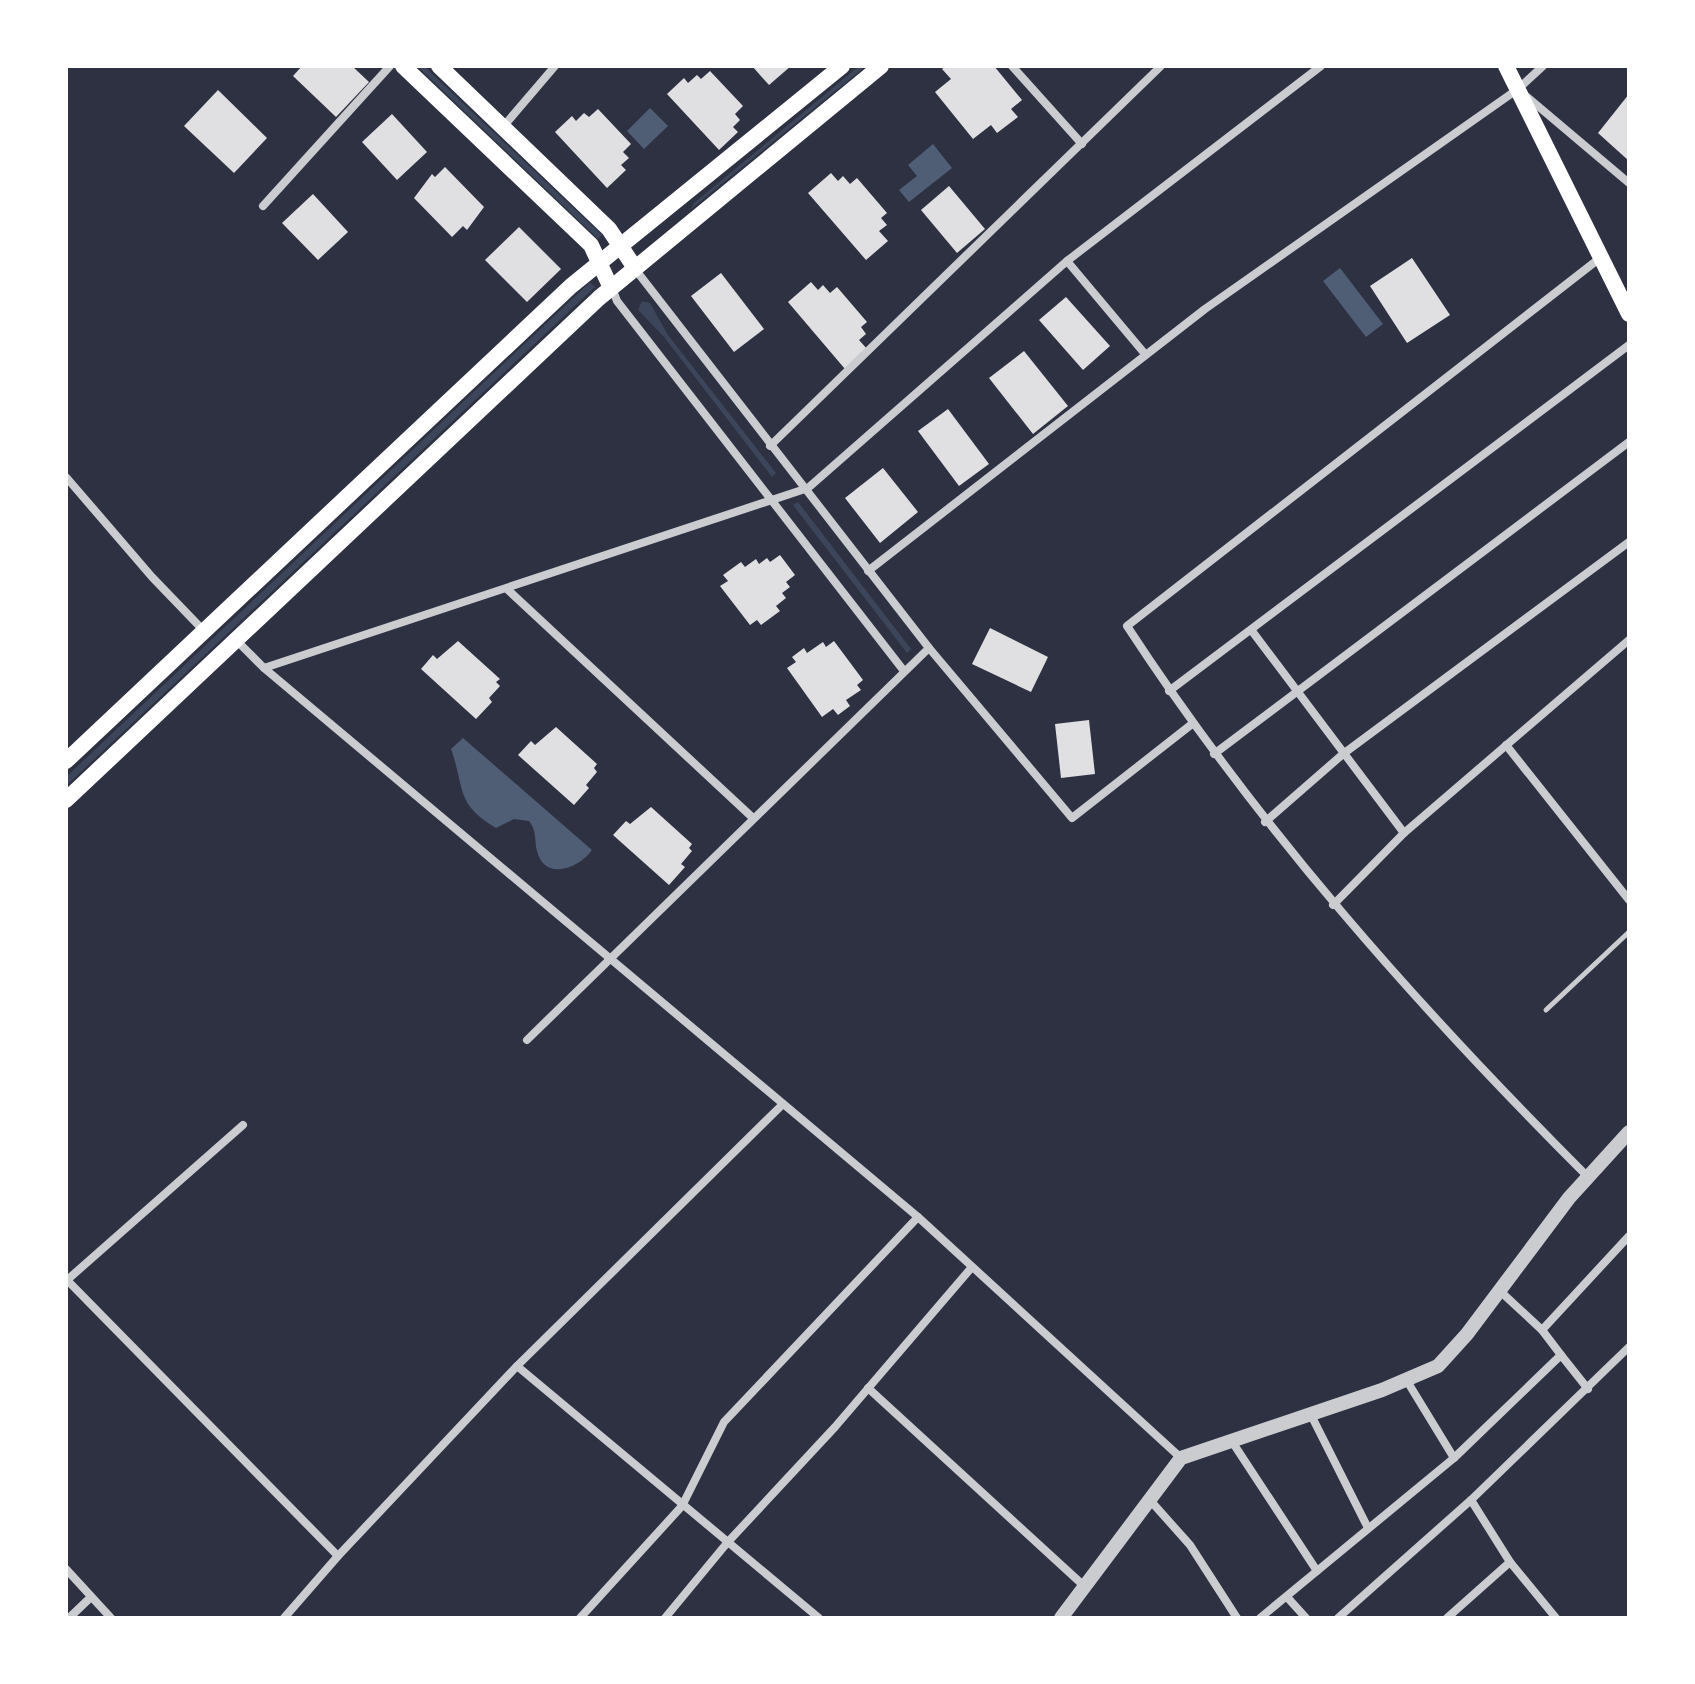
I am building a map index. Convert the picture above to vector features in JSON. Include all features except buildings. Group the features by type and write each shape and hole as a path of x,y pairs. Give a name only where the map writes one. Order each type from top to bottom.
{"main road":[{"path":"403,66 591,245 611,288"},
{"path":"439,66 609,229 635,268"},
{"path":"66,761 600,263 842,66"},
{"path":"66,800 611,288 881,66"},
{"path":"1506,66 1603,256 1629,314"}],"street":[{"path":"263,206 390,66"},
{"path":"502,128 555,66"},
{"path":"1012,66 1082,144"},
{"path":"770,446 1161,66"},
{"path":"264,668 803,489 1067,261 1321,66"},
{"path":"868,571 1145,354 1518,89 1543,66"},
{"path":"1518,89 1629,183"},
{"path":"1587,1176 1498,1087 1333,905 1214,754 1127,626 1603,256"},
{"path":"1067,261 1145,354"},
{"path":"635,268 929,648 1072,818 1192,724"},
{"path":"611,288 617,301 904,671"},
{"path":"1169,691 1629,345"},
{"path":"1214,754 1629,442"},
{"path":"66,477 152,577 204,631"},
{"path":"1265,822 1343,754 1629,542"},
{"path":"507,589 753,818"},
{"path":"1252,631 1404,833"},
{"path":"236,639 264,668 918,1217 1181,1458"},
{"path":"1333,905 1404,833 1629,640"},
{"path":"527,1040 929,648"},
{"path":"1506,745 1629,900"},
{"path":"284,1618 338,1556 517,1366 783,1104"},
{"path":"243,1125 66,1280 338,1556"},
{"path":"1061,1618 1181,1458 1407,1381 1438,1366 1500,1291 1587,1176 1629,1132"},
{"path":"580,1618 682,1506 724,1422 918,1217"},
{"path":"1542,1330 1629,1236"},
{"path":"665,1618 727,1543 868,1388 972,1267"},
{"path":"1500,1291 1542,1330 1588,1389"},
{"path":"1338,1618 1471,1500 1629,1347"},
{"path":"1260,1618 1454,1458 1561,1355"},
{"path":"517,1366 819,1618"},
{"path":"1407,1381 1454,1458"},
{"path":"868,1388 1083,1585"},
{"path":"1310,1413 1368,1528"},
{"path":"1231,1440 1317,1571"},
{"path":"1149,1499 1190,1545 1237,1618"},
{"path":"1471,1500 1510,1562 1556,1618"},
{"path":"1447,1618 1510,1562"},
{"path":"66,1569 111,1618"},
{"path":"69,1618 91,1597"},
{"path":"1287,1597 1306,1618"}],"lane":[{"path":"1546,1010 1629,932"}],"shaded area":[{"path":"417,66 424,66 602,235 598,239"},
{"path":"859,66 866,66 690,210 694,203"},
{"path":"650,108 668,126 644,149 627,131"},
{"path":"933,144 952,168 909,202 899,190 917,176 908,165"},
{"path":"1340,268 1383,324 1366,337 1323,281"},
{"path":"590,282 595,287 66,786 66,777"},
{"path":"642,301 650,303 668,335 776,473 772,477 664,337 638,310"},
{"path":"798,502 911,649 907,653 793,505"},
{"path":"463,738 592,850 586,857 571,867 554,869 541,860 529,821 514,819 496,828 474,811 463,794 451,749"}]}
